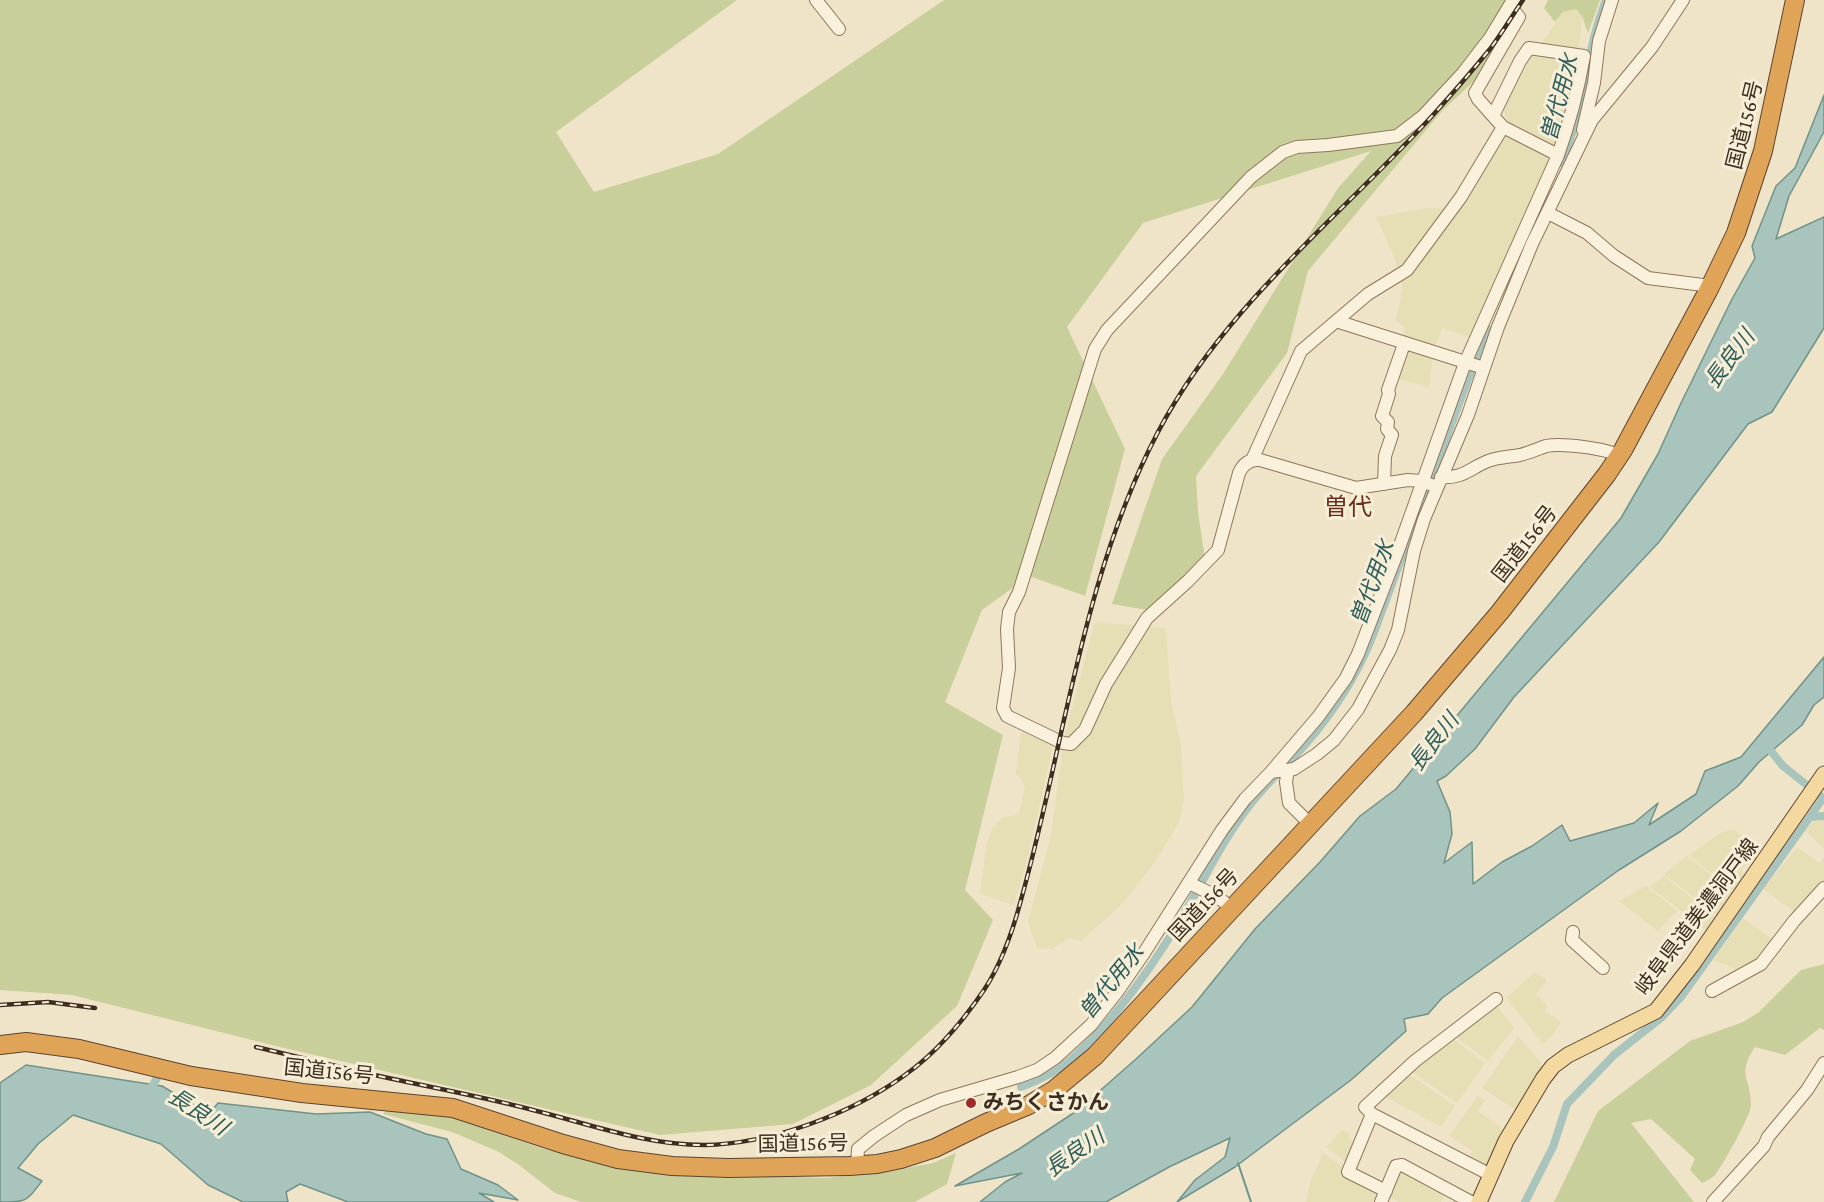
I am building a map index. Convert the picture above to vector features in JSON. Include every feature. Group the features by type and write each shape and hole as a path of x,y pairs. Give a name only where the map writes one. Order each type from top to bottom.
{"highway":[{"name":"国道156号","path":"0,1045 26,1042 79,1049 191,1076 302,1093 453,1108 563,1144 618,1159 647,1164 728,1168 857,1166 900,1159 935,1148 1029,1105 1054,1090 1095,1056 1414,712 1500,612 1556,542 1619,456 1711,285 1736,233 1758,170 1796,0"}],"main road":[{"name":"岐阜県道美濃洞戸線","path":"1479,1202 1506,1141 1553,1066 1568,1054 1656,1011 1687,978 1824,775"}],"street":[{"path":"816,0 839,29"},
{"path":"1514,0 1513,10 1519,17 1475,93 1503,127 1558,155"},
{"path":"1514,0 1490,38 1463,73 1424,116 1397,136 1297,147 1283,152 1251,177 1107,330 1095,349 1010,612 1007,628 1009,669 1003,708 1007,716 1059,742 1071,744 1085,730 1106,684 1147,618 1218,550 1239,473 1244,465 1252,460 1260,460 1356,488 1408,480 1431,483 1460,476 1498,457 1519,455 1548,446 1596,449 1619,456"},
{"path":"1583,138 1599,41 1612,0"},
{"path":"857,1166 858,1149 906,1115 940,1100 1037,1070 1055,1058 1091,1026 1195,886 1222,830 1245,799 1280,771 1346,678 1406,550 1474,365 1514,267 1554,181 1583,138 1592,120 1652,47 1683,0"},
{"path":"1431,483 1468,415 1474,365 1498,327 1514,267 1548,213 1558,155 1573,113 1584,56 1529,48 1520,61 1493,116"},
{"path":"1252,460 1296,360 1307,344 1368,294 1407,270 1461,197 1503,127"},
{"path":"1548,213 1587,233 1614,256 1648,278 1711,285"},
{"path":"1336,321 1474,365"},
{"path":"1384,484 1385,456 1392,435 1387,429 1388,422 1383,413 1389,394 1388,390 1404,344"},
{"path":"1280,771 1294,769 1303,764 1334,740 1370,691 1398,630 1406,550"},
{"path":"1280,771 1286,782 1288,803 1310,824"},
{"path":"1195,886 1216,896 1232,908"},
{"path":"1712,991 1761,964 1794,921 1824,888"},
{"path":"1572,932 1572,940 1603,968"},
{"path":"1491,1175 1372,1114 1365,1107 1415,1061 1496,999"},
{"path":"1713,1202 1764,1146 1768,1137 1809,1087 1824,1063"},
{"path":"1372,1114 1348,1172 1384,1197 1396,1166 1402,1165 1471,1202"}],"shaded area":[{"path":"1576,9 1582,16 1577,77 1559,148 1471,338 1442,328 1434,350 1429,387 1395,378 1405,328 1396,320 1403,286 1395,259 1376,217 1427,208 1461,209 1484,166 1509,127 1503,106 1525,67 1563,12"},
{"path":"1095,622 1166,628 1171,701 1181,745 1184,799 1179,823 1154,863 1125,901 1081,941 1070,938 1052,949 1037,948 1028,922 1051,835 1064,738"},
{"path":"1021,732 1053,745 1029,852 1014,905 980,894 987,841 993,827 1002,818 1019,814 1025,786 1016,773"},
{"path":"1824,818 1824,849 1806,831 1813,822"},
{"path":"1733,829 1760,853 1755,860 1751,859 1741,871 1748,877 1736,893 1689,855 1720,833"},
{"path":"1797,847 1819,863 1824,857 1824,884 1795,912 1763,889"},
{"path":"1687,856 1735,894 1718,917 1664,874"},
{"path":"1664,876 1717,919 1707,931 1650,887"},
{"path":"1646,886 1677,911 1658,931 1619,901"},
{"path":"1743,918 1774,940 1761,956 1735,970 1713,961"},
{"path":"1535,972 1547,980 1536,994 1548,1006 1545,1011 1561,1022 1552,1036 1543,1044 1506,998"},
{"path":"1494,1005 1499,1008 1514,1028 1488,1061 1455,1036 1474,1024"},
{"path":"1518,1037 1540,1061 1542,1067 1517,1111 1482,1088"},
{"path":"1452,1038 1485,1063 1457,1103 1411,1071"},
{"path":"1409,1074 1455,1106 1441,1127 1386,1097"},
{"path":"1478,1096 1485,1100 1478,1111 1505,1130 1486,1169 1468,1160 1473,1151 1449,1136"},
{"path":"1343,1129 1350,1135 1349,1138 1354,1145 1348,1163 1326,1147"},
{"path":"1323,1153 1377,1192 1373,1202 1306,1202 1310,1183"},
{"path":"1401,1169 1445,1194 1441,1202 1400,1202 1389,1197"}],"green space":[{"path":"0,0 737,0 556,132 594,192 718,154 944,0 1524,0 1507,51 1442,111 1308,271 1287,353 1196,476 1198,512 1205,559 1147,610 1112,604 1162,459 1223,374 1338,188 1371,151 1143,223 1067,327 1125,449 1085,596 1029,576 982,610 945,702 1003,735 965,890 993,920 957,1006 871,1085 793,1124 660,1135 280,1047 72,995 0,990"},
{"path":"1548,0 1600,0 1588,33 1582,16 1576,9 1563,12 1555,22 1544,8"},
{"path":"1824,964 1824,1030 1820,1028 1785,1055 1755,1047 1749,1056 1745,1070 1750,1096 1750,1111 1713,1177 1702,1183 1690,1170 1695,1159 1651,1119 1631,1123 1694,1202 1554,1202 1598,1111 1690,1041 1743,1022 1759,1012 1801,970"},
{"path":"387,1109 445,1115 544,1149 641,1172 825,1178 890,1171 933,1163 956,1153 947,1184 915,1202 581,1202 555,1193 499,1152 452,1132 383,1114"}],"water":[{"name":"長良川","path":"1824,95 1824,132 1789,196 1776,239 1824,217 1824,328 1772,412 1748,424 1659,542 1514,697 1475,749 1446,776 1437,781 1450,812 1452,834 1444,863 1472,842 1473,884 1502,862 1532,846 1562,825 1570,841 1634,823 1658,803 1649,825 1696,794 1705,771 1741,757 1824,657 1824,697 1814,705 1802,725 1759,762 1738,786 1681,831 1619,870 1442,998 1428,1014 1404,1019 1406,1031 1351,1080 1235,1167 1177,1202 1195,1180 1225,1157 1230,1138 1169,1167 1106,1202 980,1202 1005,1182 1022,1173 955,1186 1019,1149 1078,1110 1192,1007 1255,929 1320,862 1360,816 1396,789 1621,518 1658,454 1732,299 1755,258 1752,246 1776,186 1795,168"},
{"name":"長良川","path":"26,1065 162,1086 209,1114 218,1103 316,1114 370,1112 426,1134 447,1139 461,1169 498,1185 518,1200 479,1193 494,1202 348,1202 300,1184 286,1192 288,1202 243,1202 208,1185 161,1144 73,1115 38,1144 18,1168 42,1181 29,1197 16,1202 0,1202 0,1083"}],"waterway":[{"name":"曽代用水","path":"1561,163 1575,122 1593,40 1606,0"},
{"name":"曽代用水","path":"1021,1087 1046,1076 1069,1061 1120,1008 1165,945 1240,818 1315,733 1343,694 1360,665 1373,635 1487,328"},
{"path":"1766,745 1783,766 1823,798 1810,817"},
{"path":"1525,1202 1553,1147 1567,1104 1614,1055 1662,1017 1681,997 1810,817 1824,816"},
{"name":"曽代用水","path":"148,1094 157,1078"},
{"path":"1238,1163 1251,1202"}],"railway":[{"path":"256,1047 512,1105 639,1138 704,1145 730,1143 783,1133 835,1114 884,1089 927,1057 958,1025 976,1002 996,969 1006,946 1018,911 1036,841 1093,602 1132,487 1158,432 1185,386 1249,303 1433,115 1490,49 1523,0"},
{"path":"0,1005 48,1002 95,1008"}],"place":[{"name":"みちくさかん","path":"971,1103"}],"district":[{"name":"曽代","path":"1348,508"}]}
